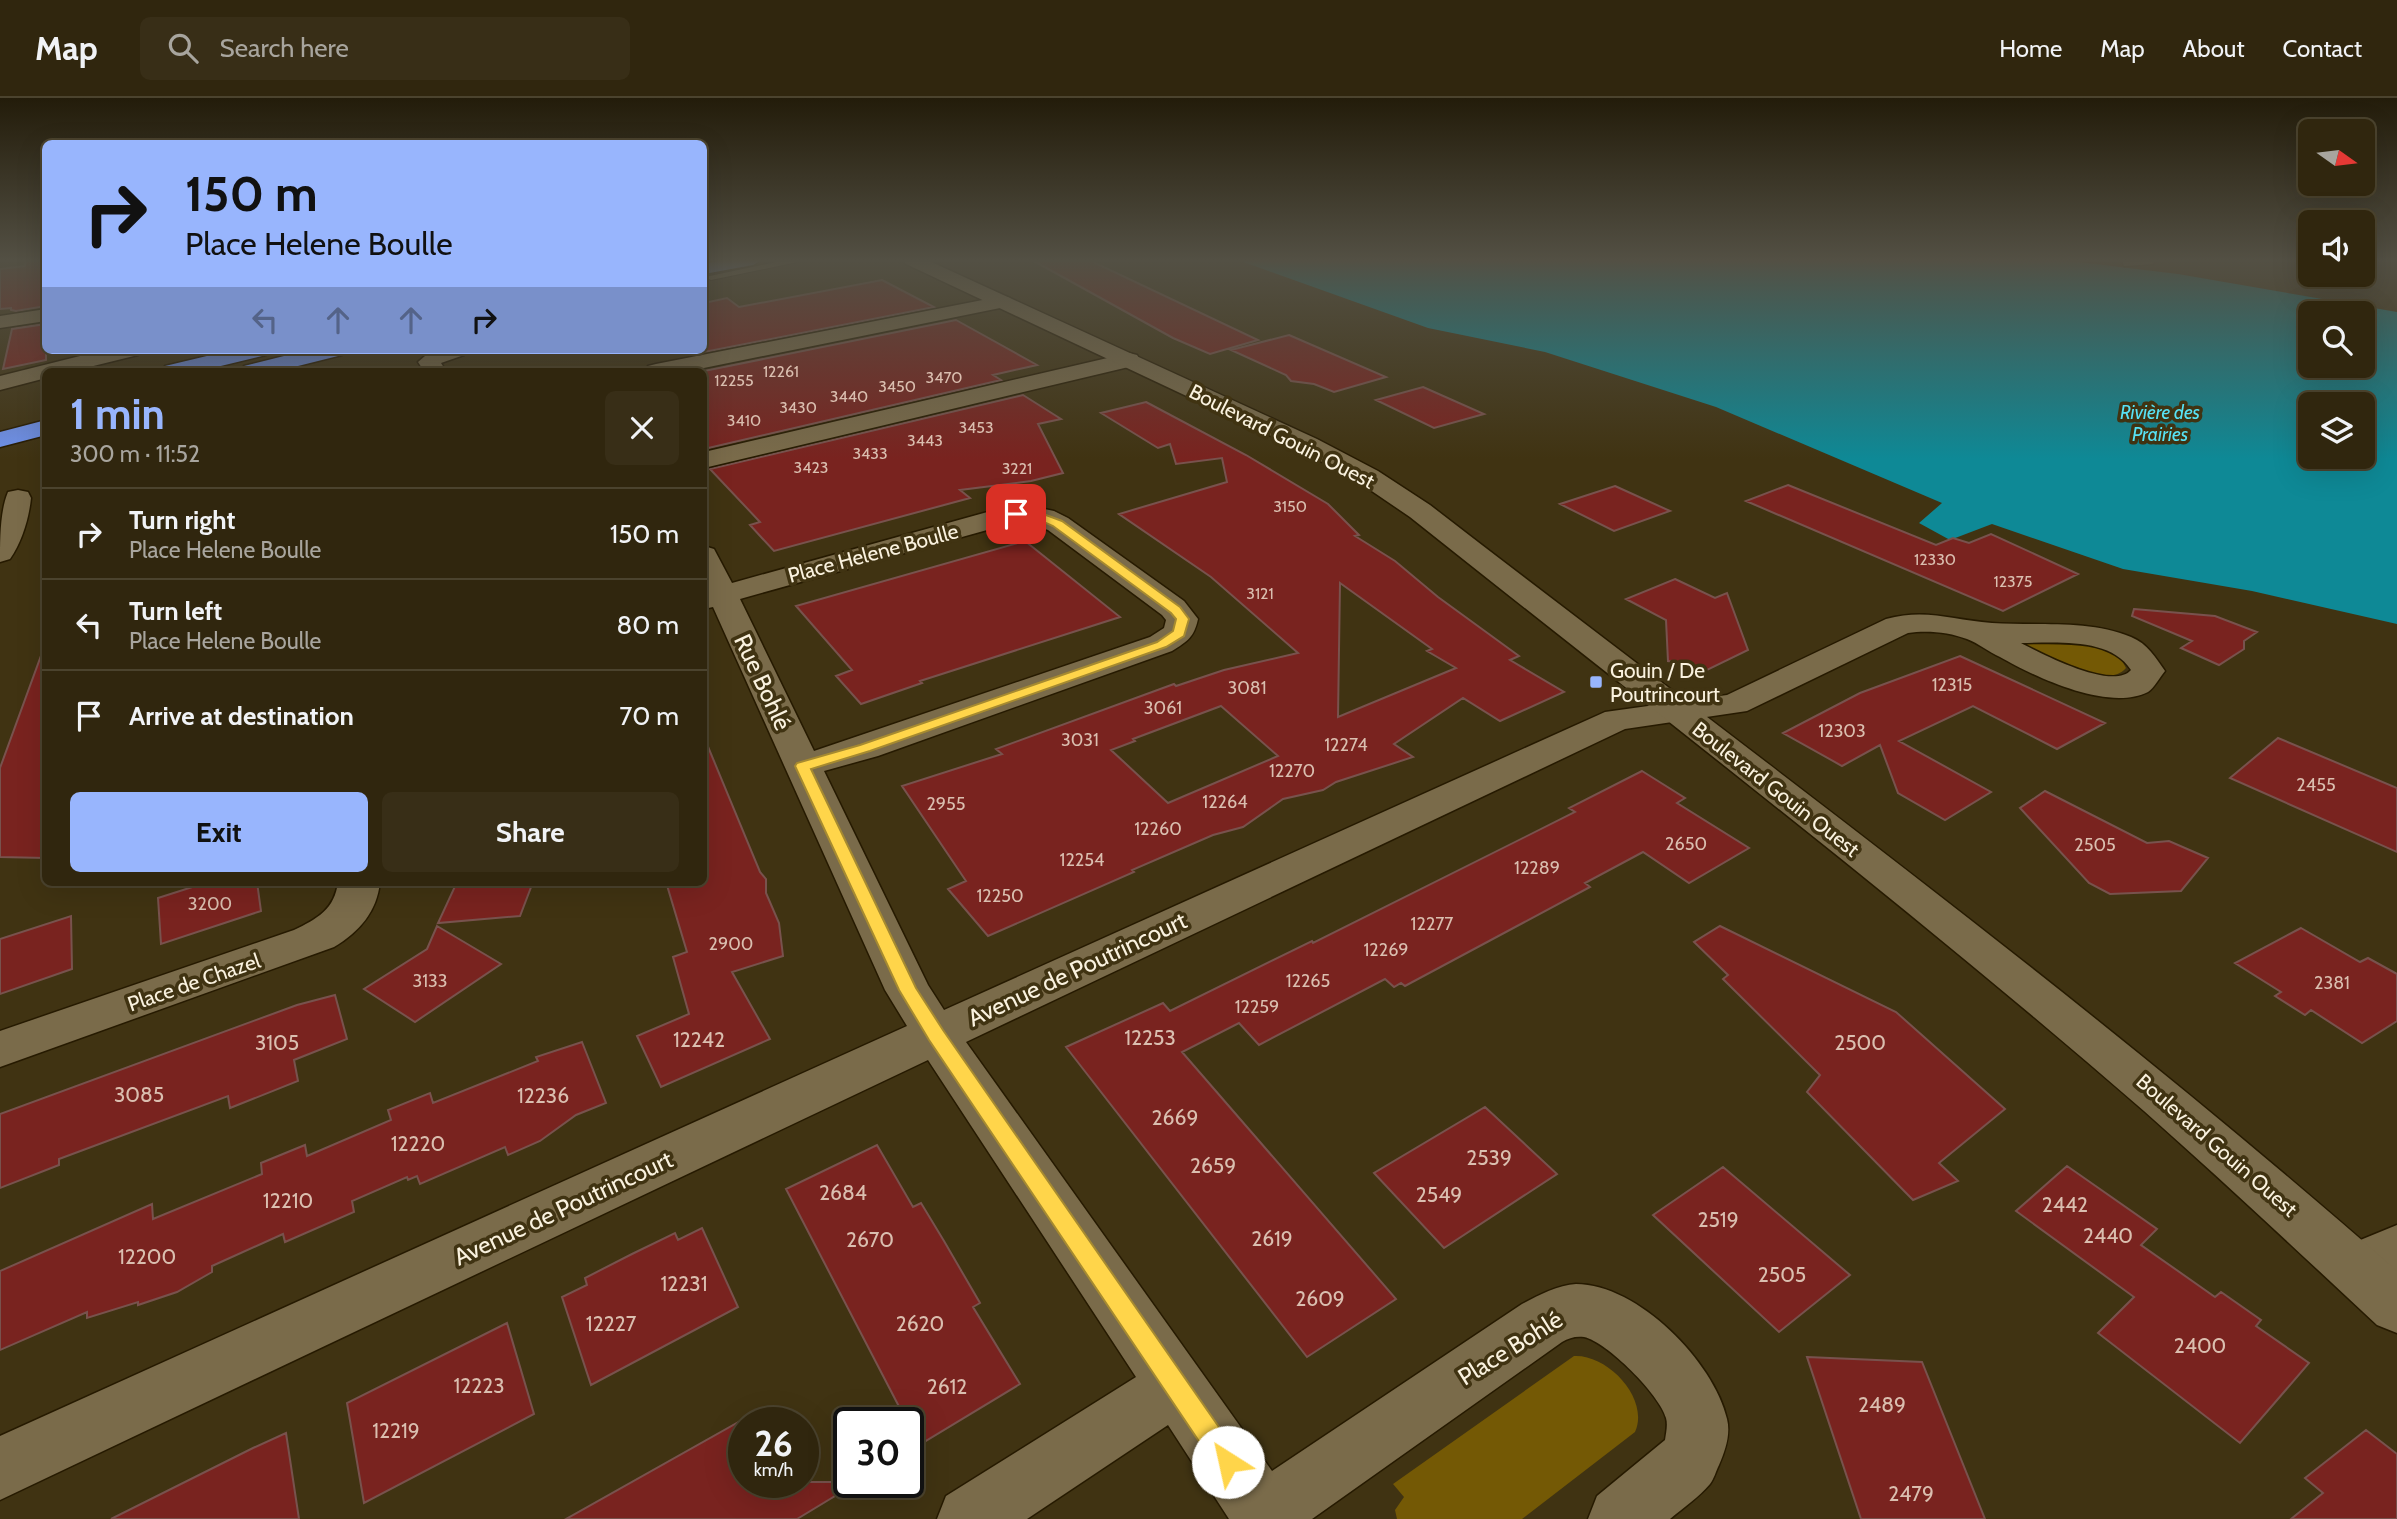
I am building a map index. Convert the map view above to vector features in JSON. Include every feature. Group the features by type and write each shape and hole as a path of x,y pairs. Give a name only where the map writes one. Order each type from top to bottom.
{"highway":[{"path":"185,368 242,354"},
{"path":"264,368 318,354"},
{"path":"0,416 42,405"},
{"path":"0,440 42,428"}],"street":[{"path":"707,353 862,326"},
{"name":"Boulevard Gouin Ouest","path":"1056,326 1298,439 1388,489 1420,511 2108,1052 2238,1161 2377,1258 2397,1307"},
{"path":"58,368 114,354"},
{"path":"433,368 429,362 445,354"},
{"path":"662,368 685,357 702,354"},
{"path":"707,459 1129,360"},
{"path":"0,383 42,372"},
{"path":"0,553 21,497"},
{"name":"Place Helene Boulle","path":"710,583 1001,517 1031,514 1051,519 1173,608 1182,619 1180,633 1161,644 865,748 803,766"},
{"name":"Rue Bohlé","path":"710,583 803,766 908,990 1175,1387 1266,1517"},
{"name":"Avenue de Poutrincourt","path":"0,1468 1617,719 1735,704 1905,623 1932,623 1979,632"},
{"name":"Place de Chazel","path":"0,1049 309,941 332,928 349,913 358,898 359,886"},
{"name":"Place Bohlé","path":"1266,1517 1542,1323 1558,1314 1583,1311 1609,1318 1633,1335 1684,1390 1697,1419 1695,1449 1689,1461 1620,1519"},
{"path":"969,1519 1175,1387"}],"shaded area":[{"path":"2020,640 2095,646 2119,657 2126,668 2117,674 2104,676 2074,670 2019,646"},
{"path":"1574,1356 1600,1362 1623,1381 1637,1406 1635,1432 1522,1519 1397,1519 1395,1510 1404,1497 1393,1484"}],"water":[{"name":"Rivière des Prairies","path":"1423,326 2298,326 2298,378 2375,378 2375,326 2397,326 2397,624 2252,591 2123,569 1992,524 1950,540 1919,523 1942,503 1716,407 1545,352"}],"building":[{"path":"42,326 42,354 46,354 46,360 3,369 12,329"},
{"path":"707,326 835,326 707,351"},
{"path":"925,326 967,326 1037,365 993,375 1001,380 707,448 707,370"},
{"path":"1152,326 1229,326 1258,340 1210,354"},
{"path":"1289,335 1386,377 1334,392 1314,384 1291,381 1286,375 1231,350"},
{"path":"1423,387 1484,414 1434,428 1376,400"},
{"path":"1023,395 1061,419 1038,424 1063,473 1031,481 960,490 970,498 774,551 750,525 760,522 710,469"},
{"path":"1146,402 1246,455 1328,504 1359,535 1355,536 1395,561 1438,597 1519,656 1510,660 1564,692 1500,721 1463,698 1394,744 1413,757 1336,782 1323,790 1283,799 1243,827 1213,835 988,936 948,889 966,881 902,786 1002,754 996,749 1174,684 1176,686 1224,670 1298,653 1211,577 1119,514 1227,482 1222,458 1176,464 1170,444 1158,448 1101,413","holes":["1340,583 1432,649 1427,651 1456,668 1338,717","1221,706 1278,756 1168,803 1111,750"]},
{"path":"1788,485 1936,545 1953,538 1969,543 1991,534 2078,574 2003,611 1746,501"},
{"path":"1615,486 1670,511 1614,531 1560,504"},
{"path":"1025,541 1120,617 920,681 922,683 861,704 836,676 852,670 796,606"},
{"path":"1675,579 1715,598 1727,593 1748,650 1705,671 1691,664 1668,661 1666,620 1626,599"},
{"path":"2134,609 2215,616 2257,632 2244,641 2244,649 2219,665 2181,648 2192,641 2132,616"},
{"path":"42,653 42,858 0,857 0,768"},
{"path":"1960,656 2105,723 2057,749 1973,706 1899,741 1991,792 1945,820 1898,793 1880,745 1842,766 1783,733 1860,693"},
{"path":"2278,738 2397,788 2397,852 2230,778"},
{"path":"707,744 760,872 766,879 766,893 779,923 783,956 732,972 770,1039 661,1087 637,1036 689,1014 673,957 687,952 667,886 707,886"},
{"path":"1642,771 1685,798 1677,803 1749,848 1689,883 1643,852 1585,883 1590,887 1405,986 1401,983 1394,987 1385,979 1259,1045 1239,1023 1182,1052 1396,1299 1307,1357 1066,1047 1163,1003 1170,1011 1312,941 1313,943 1575,812 1569,808"},
{"path":"2045,791 2147,843 2169,841 2208,858 2181,891 2110,894 2089,883 2020,808"},
{"path":"196,886 258,886 261,911 161,944 158,898"},
{"path":"455,886 531,886 520,916 438,923"},
{"path":"71,916 72,969 0,994 0,939"},
{"path":"437,926 501,964 415,1022 364,989 427,949"},
{"path":"1720,926 1896,1012 2005,1109 1939,1163 1958,1181 1913,1200 1807,1092 1820,1075 1723,979 1728,975 1694,942"},
{"path":"2301,928 2360,962 2368,958 2397,974 2397,1021 2362,1043 2311,1010 2305,1015 2275,996 2281,992 2235,963"},
{"path":"335,995 347,1039 294,1060 298,1081 230,1108 228,1096 59,1159 59,1165 0,1188 0,1114 297,1005"},
{"path":"582,1042 606,1103 576,1115 540,1141 508,1155 505,1147 420,1184 417,1176 408,1180 407,1177 352,1201 354,1212 285,1242 283,1234 212,1266 212,1272 177,1292 87,1318 87,1312 0,1350 0,1271 152,1204 153,1219 262,1174 261,1163 305,1145 307,1156 391,1120 388,1110 430,1093 433,1103 538,1061 536,1057"},
{"path":"1485,1107 1557,1174 1444,1248 1374,1173"},
{"path":"877,1145 913,1207 921,1203 944,1241 980,1303 973,1307 1020,1384 924,1442 924,1407 899,1407 786,1189"},
{"path":"2067,1166 2157,1229 2141,1245 2215,1297 2221,1292 2261,1320 2256,1326 2309,1363 2240,1443 2098,1333 2134,1297 2016,1211"},
{"path":"1723,1167 1850,1275 1779,1332 1653,1215"},
{"path":"702,1228 738,1307 591,1385 562,1297 587,1285 585,1278 632,1254 675,1233 678,1240"},
{"path":"507,1323 534,1414 364,1503 347,1403"},
{"path":"1807,1357 1922,1362 1985,1519 1861,1519"},
{"path":"728,1428 728,1498 819,1498 819,1482 833,1482 833,1497 797,1519 566,1519"},
{"path":"2366,1430 2397,1454 2397,1519 2291,1519 2323,1493 2305,1478"},
{"path":"286,1433 299,1519 111,1519 253,1448"}],"place":[{"name":"Gouin / De Poutrincourt","path":"1596,682"}],"route":[{"path":"1016,514 1038,515 1058,524 1175,610 1182,619 1180,633 1161,644 865,748 803,766 908,990 1228,1462"}]}
